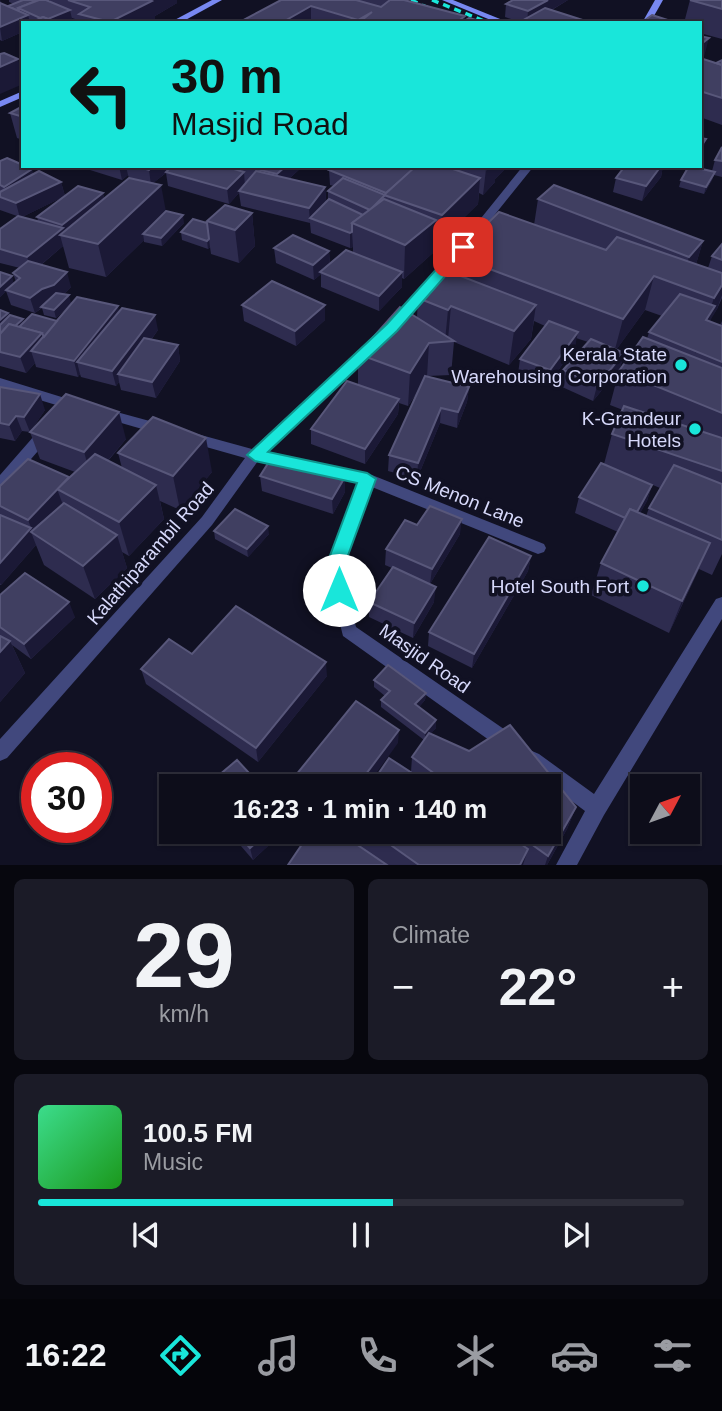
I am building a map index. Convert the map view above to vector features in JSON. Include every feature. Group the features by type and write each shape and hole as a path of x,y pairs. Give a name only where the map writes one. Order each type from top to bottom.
{"street":[{"path":"177,21 215,0"},
{"path":"446,0 501,21"},
{"path":"647,21 659,0"},
{"path":"0,104 21,95"},
{"name":"Kalathiparambil Road","path":"0,752 207,522 255,455 392,328 448,266 527,168"},
{"path":"0,383 60,415 367,479"},
{"path":"0,485 60,415"},
{"name":"CS Menon Lane","path":"367,479 538,548"},
{"name":"Masjid Road","path":"367,479 334,569 349,631 597,808"},
{"path":"566,865 597,808 722,604"}],"building":[{"path":"23,0 38,0 18,8 18,11 8,6"},
{"path":"46,0 70,10 48,19 18,8"},
{"path":"68,0 152,1 112,21 79,14 90,7"},
{"path":"281,0 356,0 381,7 390,0 404,0 465,16 459,21 366,21 362,20 372,12 358,20 311,6 285,21 242,21"},
{"path":"513,0 548,0 528,11 506,4"},
{"path":"690,0 722,0 722,9"},
{"path":"0,3 28,15 0,27"},
{"path":"545,8 586,21 522,21"},
{"path":"652,15 671,21 645,21"},
{"path":"43,17 53,21 34,21"},
{"path":"0,54 18,59 0,67"},
{"path":"702,59 722,65 722,98 702,92"},
{"path":"21,107 21,116 10,113"},
{"path":"722,147 722,161 715,160"},
{"path":"7,158 21,164 21,168 32,169 4,187 0,185 0,161"},
{"path":"170,168 231,168 244,172 227,189 166,172"},
{"path":"252,168 284,168 277,174"},
{"path":"332,168 415,168 386,193 329,170"},
{"path":"414,168 450,168 480,178 442,215 384,195"},
{"path":"624,168 660,168 646,186 616,178"},
{"path":"688,168 715,172 706,187 681,180"},
{"path":"39,171 61,182 16,203 0,197 0,192"},
{"path":"256,171 325,187 309,208 239,191"},
{"path":"129,178 161,185 98,244 60,235"},
{"path":"343,178 385,195 370,210 328,191"},
{"path":"554,185 703,241 689,257 538,199"},
{"path":"78,186 103,193 62,225 37,217"},
{"path":"329,199 363,215 352,223 352,232 310,218"},
{"path":"384,199 436,220 405,245 352,223"},
{"path":"225,205 252,213 235,230 207,221"},
{"path":"166,211 183,215 161,238 143,234"},
{"path":"499,212 606,250 617,237 722,273 722,285 714,298 654,276 623,319 455,256"},
{"path":"18,216 63,228 27,257 0,249 0,229"},
{"path":"193,219 207,223 207,241 181,232"},
{"path":"293,235 329,251 313,265 274,248"},
{"path":"722,244 722,260 712,256"},
{"path":"346,250 402,272 379,296 320,272"},
{"path":"28,261 67,272 54,285 42,289 30,298 6,290 20,278 13,273"},
{"path":"445,270 536,305 514,331 451,306 448,310 418,298"},
{"path":"0,272 12,276 0,287"},
{"path":"272,281 325,305 295,331 242,305"},
{"path":"56,293 69,295 54,310 41,307"},
{"path":"680,294 715,306 706,320 722,326 722,362 649,332"},
{"path":"77,297 118,306 74,361 31,351"},
{"path":"400,307 454,341 429,343 410,373 358,354"},
{"path":"122,308 155,315 112,371 77,362"},
{"path":"0,310 8,313 0,320"},
{"path":"32,314 57,321 44,337 42,333 19,327"},
{"path":"10,315 23,319 15,326 9,324 0,334 0,325"},
{"path":"549,321 578,332 550,370 520,359"},
{"path":"9,324 42,333 20,357 0,352 0,334"},
{"path":"643,337 722,368 722,413 619,371"},
{"path":"144,338 178,345 152,382 118,374"},
{"path":"591,339 624,353 597,386 563,370"},
{"path":"425,376 469,387 458,412 441,408 418,463 389,455"},
{"path":"347,381 399,399 365,449 311,429"},
{"path":"0,387 40,394 24,417 16,416 9,425 0,423"},
{"path":"66,394 119,412 84,452 30,432"},
{"path":"624,406 722,438 722,471 612,434"},
{"path":"153,417 206,438 173,476 118,453"},
{"path":"95,454 156,485 119,522 57,489"},
{"path":"274,454 345,477 332,499 260,476"},
{"path":"28,459 69,477 28,520 0,506 0,486"},
{"path":"601,463 652,485 637,512 630,509 625,518 579,497"},
{"path":"674,465 722,484 722,540 649,508"},
{"path":"64,503 117,535 83,566 31,532"},
{"path":"430,506 462,519 432,569 386,549 405,520 417,525"},
{"path":"235,509 268,526 247,549 214,531"},
{"path":"630,509 710,543 682,601 601,563"},
{"path":"0,515 31,528 0,563"},
{"path":"489,537 531,556 474,654 429,632"},
{"path":"393,567 436,587 414,623 369,602"},
{"path":"25,573 69,602 24,644 0,627 0,595"},
{"path":"236,606 326,662 256,748 141,669 169,639 192,654"},
{"path":"0,636 10,641 0,652"},
{"path":"388,665 426,693 415,704 436,720 425,733 381,700 390,691 374,680"},
{"path":"356,701 399,730 366,774 297,774"},
{"path":"510,725 549,774 435,774 412,757 429,733 469,751"},
{"path":"389,758 414,774 378,774"},
{"path":"237,760 250,774 220,774"},
{"path":"561,788 576,807 561,833"},
{"path":"302,844 356,844 387,865 288,865"},
{"path":"389,844 521,844 528,849 520,865 419,865"},
{"path":"531,844 555,844 548,856"}],"railway":[{"path":"411,0 435,11"},
{"path":"432,0 484,21"}],"place":[{"name":"Kerala State Warehousing Corporation","path":"681,365"},
{"name":"K-Grandeur Hotels","path":"695,429"},
{"name":"Hotel South Fort","path":"643,586"}],"route":[{"path":"339,590 334,569 367,479 255,455 392,328 463,247"}]}
